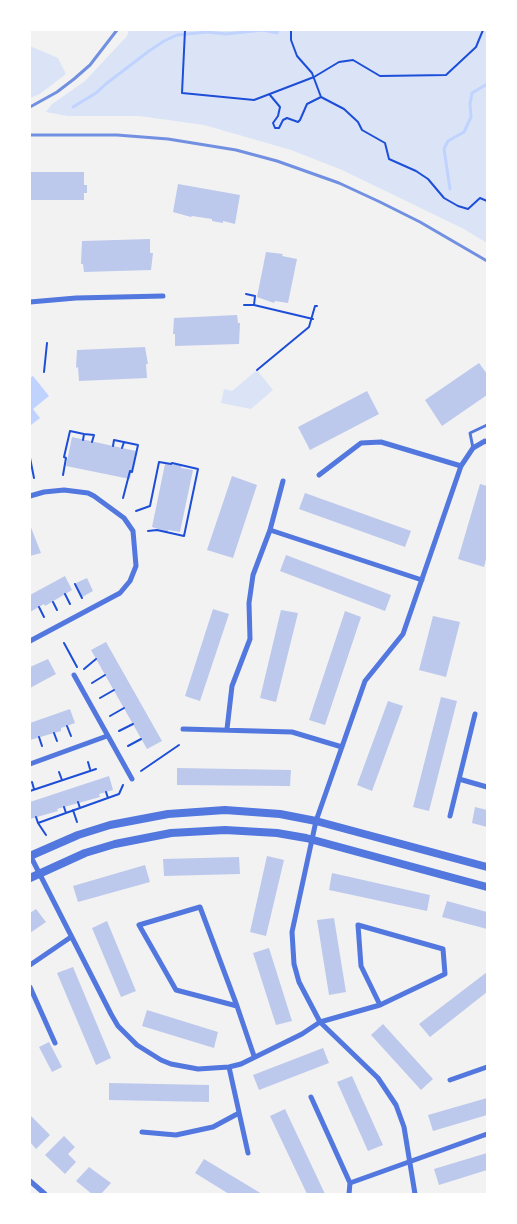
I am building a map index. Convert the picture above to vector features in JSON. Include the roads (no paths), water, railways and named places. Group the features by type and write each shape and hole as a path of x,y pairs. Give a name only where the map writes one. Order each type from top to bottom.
{"street":[{"path":"30,302 76,298 163,296"},
{"path":"415,1194 402,1119 388,1091 366,1065 320,1022 299,982 292,946 294,920 316,821 365,681 403,634 461,466 473,448 485,441 487,442"},
{"path":"319,475 360,443 381,442 461,466"},
{"path":"227,730 232,686 250,640 249,603 253,575 270,530 282,481"},
{"path":"30,496 44,492 64,490 88,493 94,496 124,518 133,531 136,566 130,581 120,594 30,641"},
{"path":"270,530 422,580"},
{"path":"74,675 132,779"},
{"path":"450,816 475,714"},
{"path":"183,729 292,732 342,747"},
{"path":"30,764 108,736"},
{"path":"459,779 487,787"},
{"path":"380,1005 361,966 358,926 443,950 446,974 380,1005 320,1022 302,1034 241,1064 207,1069 185,1067 161,1060 137,1045 118,1026 30,855 78,835 110,825 168,814 195,811 234,811 280,814 316,821 487,867"},
{"path":"30,878 85,853 115,844 196,830 234,830 277,833 312,840 487,887"},
{"path":"237,1006 176,990 138,926 200,907 237,1006 254,1056"},
{"path":"30,965 71,937"},
{"path":"30,987 55,1043"},
{"path":"229,1067 248,1153"},
{"path":"450,1080 487,1067"},
{"path":"311,1097 350,1184 349,1194"},
{"path":"142,1132 176,1135 213,1127 239,1113"},
{"path":"350,1184 487,1134"},
{"path":"30,1181 45,1194"}],"lane":[{"path":"473,448 470,433 487,425"}],"water":[{"path":"33,376 49,396 33,409 40,418 31,425 30,378"}],"waterway":[{"path":"73,107 96,93 149,51 177,35 207,32 226,34 263,30 277,33 278,30"},
{"path":"450,189 444,149 448,141 464,132 471,117 470,104 472,93 487,84"}],"railway":[{"path":"30,107 57,92 90,65 117,30"},
{"path":"30,135 117,135 168,139 236,150 277,161 339,183 380,202 420,222 487,261"}]}
